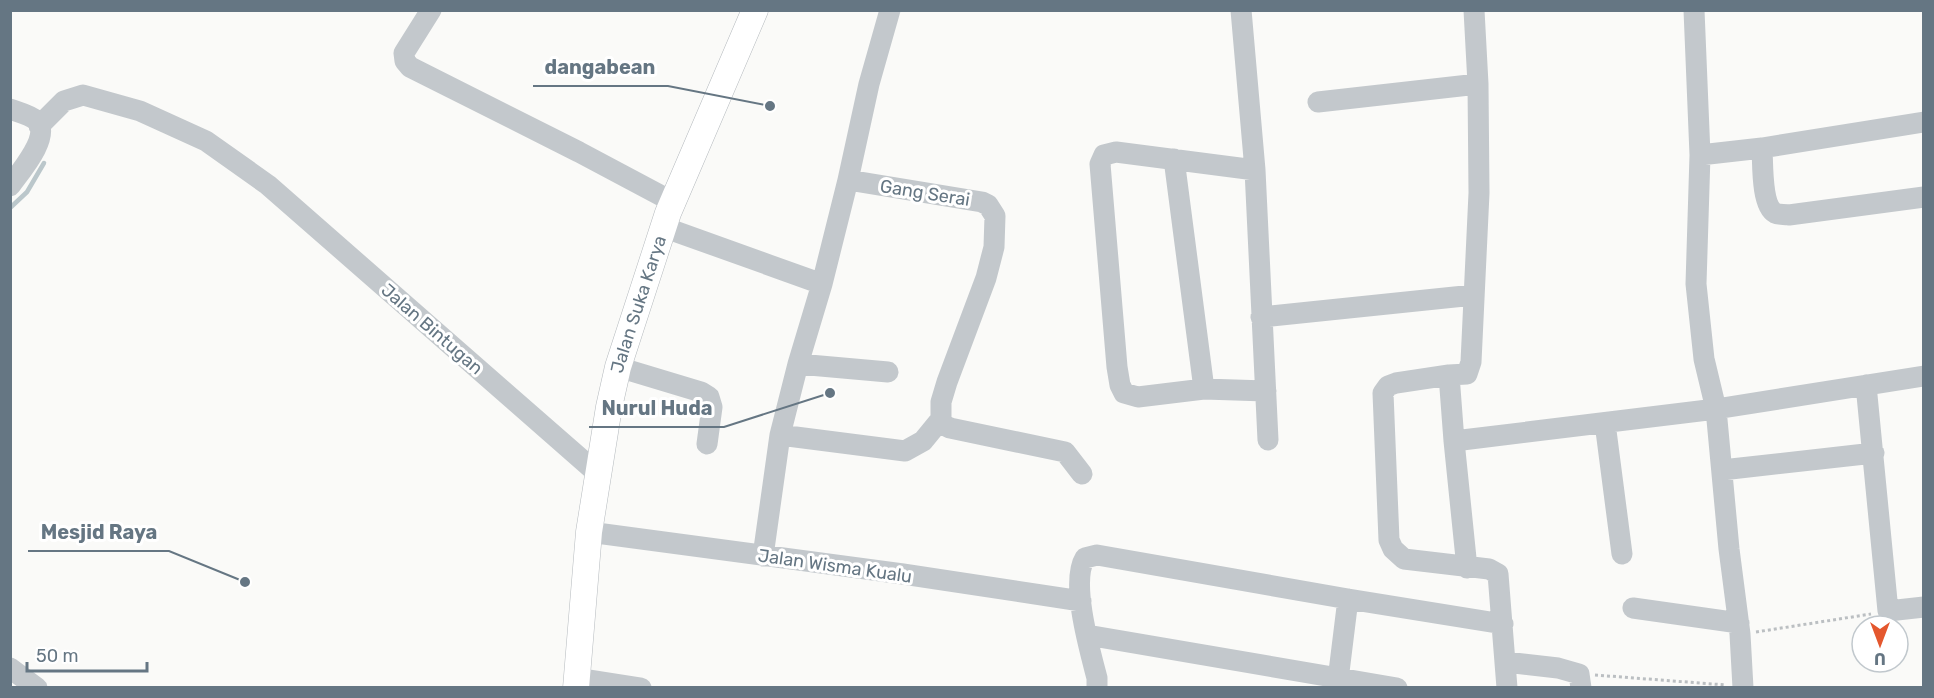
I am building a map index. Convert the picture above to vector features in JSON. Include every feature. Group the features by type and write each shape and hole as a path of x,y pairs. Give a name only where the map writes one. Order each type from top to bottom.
{"main road":[{"name":"Jalan Suka Karya","path":"576,683 589,532 597,473 618,367 663,227 755,10"}],"street":[{"path":"431,10 404,53 404,60 410,67 673,202"},
{"path":"763,556 780,435 798,364 822,285 869,84 890,10"},
{"path":"1241,10 1255,170 1268,440"},
{"path":"1474,10 1478,84 1479,193 1470,367 1464,375 1396,382 1383,393 1389,540 1393,549 1404,559 1489,569 1498,574 1507,687"},
{"path":"1694,10 1700,155 1696,285 1704,359 1716,409 1743,687"},
{"path":"1318,102 1478,84"},
{"name":"Jalan Bintugan","path":"39,126 64,101 83,95 140,111 206,141 268,184 597,473"},
{"path":"10,109 36,119 39,126 38,145 10,186"},
{"path":"1700,155 1762,148 1923,122"},
{"path":"1762,148 1764,189 1769,207 1775,213 1789,215 1923,196"},
{"path":"1255,170 1116,152 1104,154 1100,164 1117,367 1122,391 1130,396 1138,397 1204,389 1266,390"},
{"path":"1174,159 1204,389"},
{"name":"Gang Serai","path":"848,180 982,202 993,211 995,216 994,247 986,278 947,382 941,402 941,419"},
{"path":"663,227 822,285"},
{"path":"1261,317 1474,295"},
{"path":"798,364 888,372"},
{"path":"618,367 701,392 709,397 712,407 707,444"},
{"path":"1449,375 1467,568"},
{"path":"1454,441 1716,409 1923,376"},
{"path":"1866,386 1888,611 1923,607"},
{"path":"780,435 905,451 923,441 941,419 944,425 950,428 1065,452 1082,474"},
{"path":"1605,423 1622,554"},
{"path":"1722,470 1874,453"},
{"name":"Jalan Wisma Kualu","path":"589,532 903,574 1081,601"},
{"path":"1097,687 1081,601 1080,568 1085,558 1097,555 1503,624"},
{"path":"1338,683 1348,599"},
{"path":"1633,608 1739,629"},
{"path":"1087,635 1338,683 1397,687"},
{"path":"1506,662 1558,668 1580,681"},
{"path":"10,668 37,687"},
{"path":"576,683 641,687"}],"path":[{"path":"1739,629 1888,611"},
{"path":"1580,681 1743,687"}],"waterway":[{"path":"10,208 27,192 44,163"}],"place":[{"name":"dangabean","path":"770,106"},
{"name":"Nurul Huda","path":"830,393"},
{"name":"Mesjid Raya","path":"245,582"}]}
